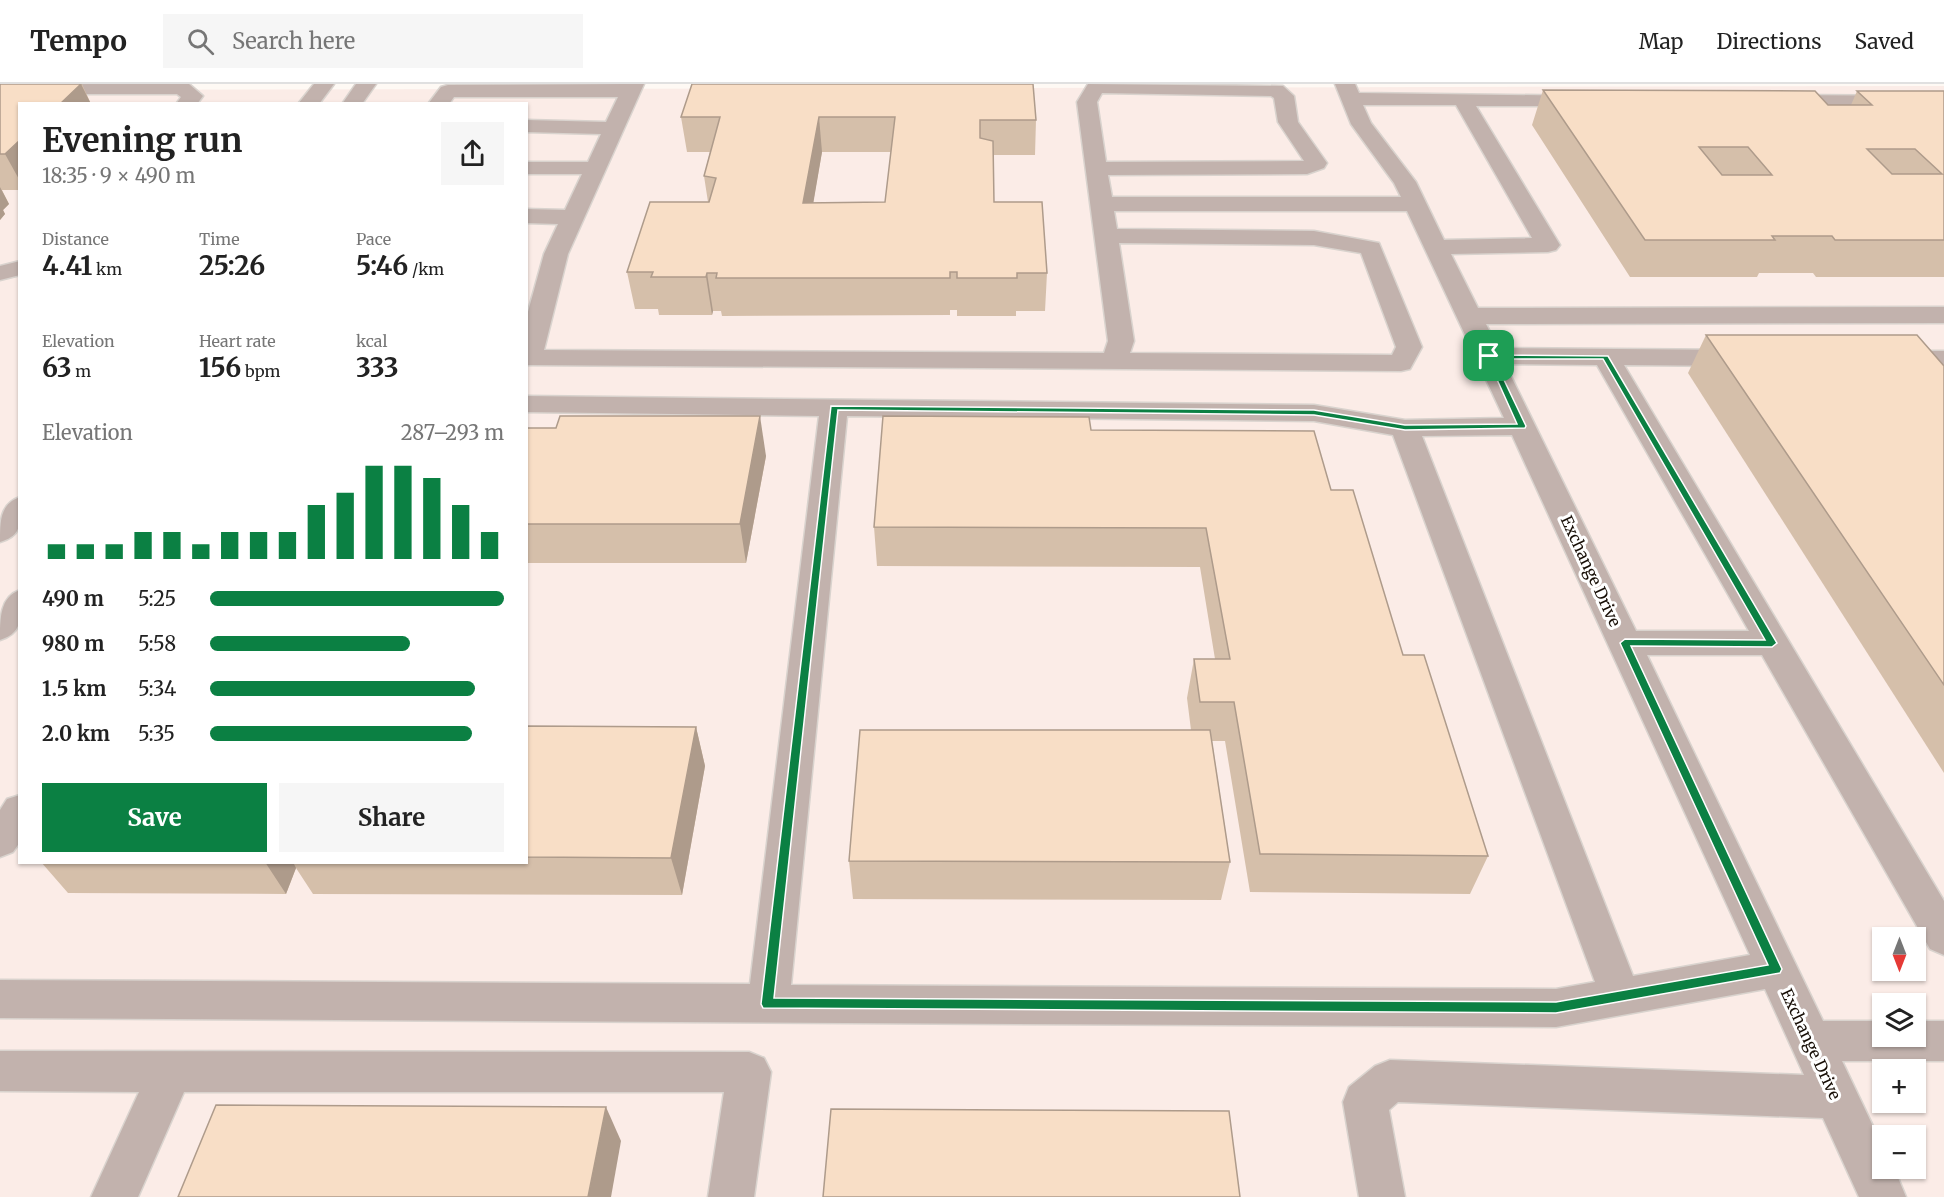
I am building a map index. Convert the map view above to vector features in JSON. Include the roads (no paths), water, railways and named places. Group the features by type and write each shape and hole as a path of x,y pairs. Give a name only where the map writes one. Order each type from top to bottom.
{"street":[{"path":"310,102 324,84"},
{"path":"353,102 366,84"},
{"path":"1097,169 1307,168 1316,163 1288,122 1284,96 1276,90 1098,85 1087,102 1121,341 1114,361"},
{"path":"0,88 182,88 193,96 188,102"},
{"path":"440,102 448,91 633,88 573,216 546,254 528,358 1401,363 1409,347 1371,248 1314,238 1106,236"},
{"path":"1348,91 1463,100 1604,100"},
{"name":"Exchange Drive","path":"1348,91 1362,124 1405,182 1625,643 1883,1197"},
{"path":"1436,247 1548,245 1463,100"},
{"path":"1756,101 1944,102"},
{"path":"528,126 614,128"},
{"path":"528,168 596,168"},
{"path":"1102,204 1415,204"},
{"path":"528,216 573,216"},
{"path":"0,273 18,268"},
{"path":"1469,316 1944,315"},
{"path":"1489,356 1769,358"},
{"path":"1606,357 1944,938"},
{"path":"1862,359 1944,359"},
{"path":"528,404 1314,413 1405,428 1522,426"},
{"path":"768,1004 834,408"},
{"path":"1405,428 1621,997"},
{"path":"0,494 18,494"},
{"path":"0,532 18,510"},
{"path":"0,628 18,604"},
{"path":"1625,643 1772,643"},
{"path":"0,841 18,813"},
{"path":"0,999 1556,1008 1776,969"},
{"path":"1810,1041 1944,1041"},
{"path":"0,1071 749,1072 731,1197"},
{"path":"114,1197 171,1071"},
{"path":"1382,1197 1365,1102 1390,1081 1837,1097"}]}
